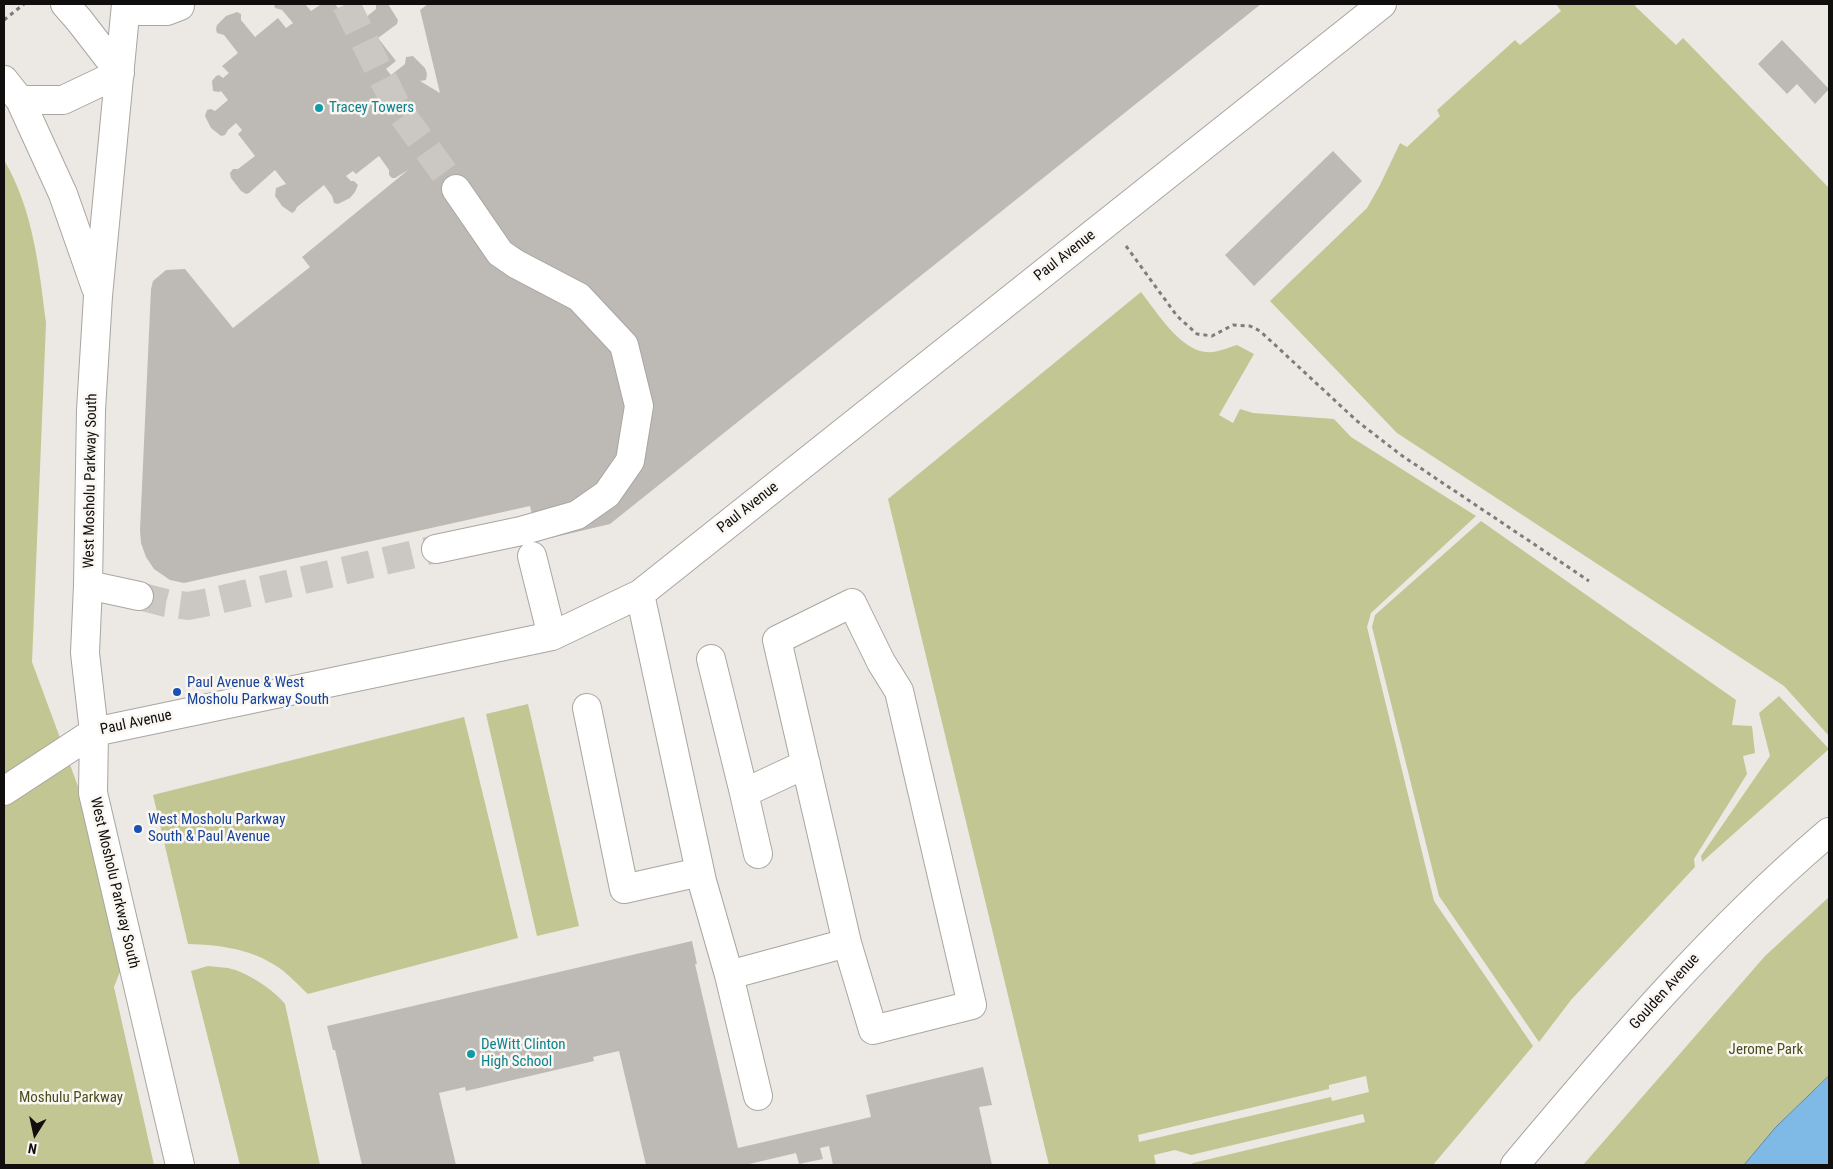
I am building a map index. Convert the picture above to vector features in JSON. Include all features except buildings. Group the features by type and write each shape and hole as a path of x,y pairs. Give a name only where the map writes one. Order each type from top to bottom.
{"street":[{"path":"65,4 120,73"},
{"path":"126,7 167,11 180,6 180,4"},
{"name":"Paul Avenue","path":"4,791 94,732 552,636 640,594 1382,4"},
{"name":"West Mosholu Parkway South","path":"126,7 98,296 91,410 85,653 94,732 92,793 180,1165"},
{"name":"West Mosholu Parkway South","path":"12,90 63,100 120,73"},
{"name":"West Mosholu Parkway South","path":"12,90 63,194 98,296"},
{"path":"436,549 521,531 577,515 607,494 630,460 639,406 624,345 579,297 516,264 500,253 456,190"},
{"path":"532,556 552,636"},
{"path":"88,585 139,596"},
{"path":"640,594 700,872 729,975 758,1096"},
{"path":"852,603 881,662 899,691 972,1006 873,1030 847,943 777,640 852,603"},
{"path":"711,659 758,854"},
{"path":"587,708 624,889 700,872"},
{"path":"744,793 806,764"},
{"name":"Goulden Avenue","path":"1515,1165 1645,1013 1698,956 1777,879 1829,832"},
{"path":"729,975 847,943"}],"path":[{"path":"4,20 24,4"},
{"path":"1109,221 1177,316 1197,334 1212,336 1233,326 1250,326 1260,331 1357,420 1401,455 1589,581"}],"green space":[{"path":"1556,4 1637,4 1635,6 1676,45 1683,38 1829,188 1829,736 1784,686 1397,433 1270,301 1367,208 1400,143 1407,147 1440,116 1437,110 1515,40 1520,45 1561,11"},
{"name":"Moshulu Parkway","path":"4,160 22,198 28,218 41,281 46,323 32,662 86,808 123,964 114,987 154,1165 4,1165"},
{"path":"1141,292 1169,328 1196,350 1214,352 1237,345 1254,354 1219,415 1233,423 1240,409 1253,413 1334,419 1351,437 1476,516 1371,613 1367,627 1434,901 1533,1046 1433,1165 1190,1165 1365,1122 1363,1114 1191,1155 1175,1150 1154,1155 1156,1165 1049,1165 888,499","holes":["1366,1076 1369,1092 1332,1101 1331,1097 1139,1142 1138,1135 1329,1089 1329,1085"]},
{"path":"1481,521 1736,700 1732,725 1752,726 1755,753 1743,756 1747,774 1694,859 1695,867 1571,1000 1539,1042 1439,896 1372,627 1375,615"},
{"path":"1779,696 1829,749 1702,862 1701,856 1770,756 1759,713"},
{"path":"528,704 579,926 537,936 486,714"},
{"path":"464,717 518,938 308,994 278,967 253,954 210,945 188,944 153,795"},
{"name":"Jerome Park","path":"1829,897 1829,1076 1775,1128 1744,1165 1583,1165 1765,956"},
{"path":"208,966 228,968 243,973 267,988 285,1004 320,1165 240,1165 191,971"}],"water":[{"path":"1829,1076 1829,1165 1744,1165 1775,1128"}],"tunnel":[{"path":"346,4 398,109 456,189"},
{"path":"139,596 188,606 436,549"}],"place":[{"name":"Tracey Towers","path":"319,108"},
{"name":"Paul Avenue & West Mosholu Parkway South","path":"177,692"},
{"name":"West Mosholu Parkway South & Paul Avenue","path":"138,829"},
{"name":"DeWitt Clinton High School","path":"471,1054"}]}
